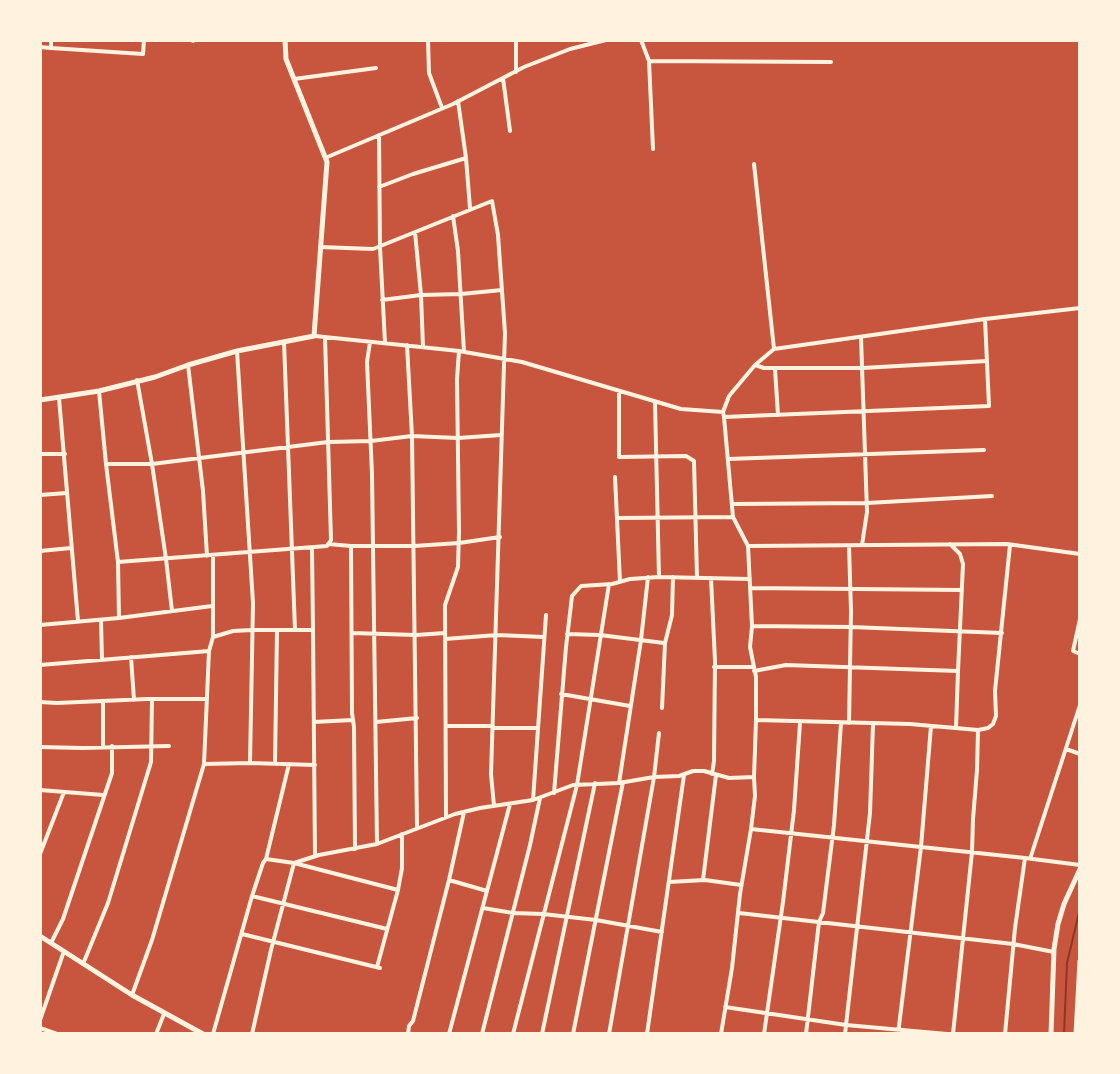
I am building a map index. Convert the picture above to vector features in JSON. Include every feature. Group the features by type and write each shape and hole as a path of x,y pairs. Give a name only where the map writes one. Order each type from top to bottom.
{"main road":[{"path":"40,400 99,391 237,351 314,336 327,162 286,59 285,40"},
{"path":"1051,1034 1058,924 1080,867"},
{"path":"40,936 132,995 203,1034"},
{"path":"1076,1034 1080,961"}],"street":[{"path":"51,40 51,48"},
{"path":"40,47 143,54 144,40"},
{"path":"428,40 429,73 442,108"},
{"path":"516,40 516,72"},
{"path":"325,158 458,101 580,43 606,40"},
{"path":"641,40 649,61 653,149"},
{"path":"649,61 831,62"},
{"path":"294,79 376,68"},
{"path":"503,78 510,131"},
{"path":"458,101 470,208"},
{"path":"379,135 385,343"},
{"path":"379,187 466,158"},
{"path":"754,164 774,349"},
{"path":"320,247 373,249 492,201 498,235 505,333 491,774 494,806"},
{"path":"446,817 445,605 458,567 462,351 461,294 453,216"},
{"path":"415,232 423,347"},
{"path":"382,300 502,290"},
{"path":"721,1034 755,796 756,720 750,647 752,626 748,546 733,517 723,415 734,388 774,349 1080,308"},
{"path":"314,336 462,351 522,362 681,409 723,415 778,415 989,406 985,319"},
{"path":"118,562 327,546 331,540 325,337"},
{"path":"861,337 867,503 862,545"},
{"path":"284,342 295,630"},
{"path":"370,342 367,362 377,844"},
{"path":"407,345 412,436 417,827"},
{"path":"237,351 253,603 250,763"},
{"path":"755,365 762,368 862,368 987,361"},
{"path":"132,995 152,940 204,764 213,606 188,365"},
{"path":"774,368 778,415"},
{"path":"137,380 172,611"},
{"path":"99,391 118,562 119,618"},
{"path":"619,391 619,457 686,456 694,461 697,578"},
{"path":"59,398 78,621"},
{"path":"655,402 659,577"},
{"path":"106,464 152,464 328,442 412,436 458,438 502,435"},
{"path":"728,459 984,450"},
{"path":"40,454 65,454"},
{"path":"615,477 620,582"},
{"path":"40,495 67,493"},
{"path":"732,504 867,503 992,496"},
{"path":"617,518 733,517"},
{"path":"328,544 414,546 500,537"},
{"path":"950,544 960,554 963,564 956,728"},
{"path":"748,546 1010,544 1080,554"},
{"path":"756,720 988,728 996,716 995,691 1010,544"},
{"path":"849,545 849,723"},
{"path":"351,546 355,849"},
{"path":"40,551 71,548"},
{"path":"312,548 315,857"},
{"path":"554,793 567,634 572,596 581,586 648,577 750,579"},
{"path":"573,1034 621,782 648,577"},
{"path":"662,708 665,643 672,615 673,577"},
{"path":"703,880 714,774 711,578"},
{"path":"513,1034 577,785 609,584"},
{"path":"750,588 962,590"},
{"path":"40,625 213,606"},
{"path":"533,800 546,615"},
{"path":"1080,619 1073,651 1080,654"},
{"path":"101,620 102,660"},
{"path":"752,626 1002,633"},
{"path":"275,764 277,630"},
{"path":"213,637 233,631 313,630"},
{"path":"352,633 544,637"},
{"path":"567,634 665,643"},
{"path":"40,665 209,651"},
{"path":"131,657 134,700"},
{"path":"714,667 754,669 786,665 958,671"},
{"path":"561,694 631,706"},
{"path":"83,964 108,903 151,762 152,699"},
{"path":"40,702 207,699"},
{"path":"103,702 103,747"},
{"path":"1005,1034 1013,944 1028,858 1080,705"},
{"path":"376,722 417,718"},
{"path":"314,722 353,720"},
{"path":"764,1034 791,834 800,722"},
{"path":"806,1034 834,825 841,723"},
{"path":"845,1034 867,842 873,724"},
{"path":"446,726 538,728"},
{"path":"899,1032 921,847 931,726"},
{"path":"725,1007 899,1032 950,1034 972,852 978,730"},
{"path":"609,1034 659,733"},
{"path":"51,943 63,919 112,773 112,746"},
{"path":"40,747 169,746"},
{"path":"1066,749 1080,754"},
{"path":"204,764 315,765"},
{"path":"213,1034 252,896 266,859 289,764"},
{"path":"294,863 377,844 464,812 533,800 577,785 666,778 693,771 729,778 754,777"},
{"path":"647,1034 685,774"},
{"path":"542,1034 595,783"},
{"path":"40,790 103,795"},
{"path":"40,854 64,792"},
{"path":"482,1034 540,798"},
{"path":"449,1034 510,804"},
{"path":"408,1034 464,812"},
{"path":"751,829 1028,858 1080,867"},
{"path":"242,934 379,968 402,868 402,834"},
{"path":"266,859 294,863 398,890"},
{"path":"252,1034 294,863"},
{"path":"449,880 487,891"},
{"path":"669,882 703,880 741,885"},
{"path":"252,896 387,929"},
{"path":"483,908 596,920 662,932"},
{"path":"738,913 1013,944 1054,952"},
{"path":"41,1016 64,951"},
{"path":"156,1034 164,1014"},
{"path":"40,1028 57,1034"}],"waterway":[{"path":"1064,1034 1067,963 1080,908"}]}
